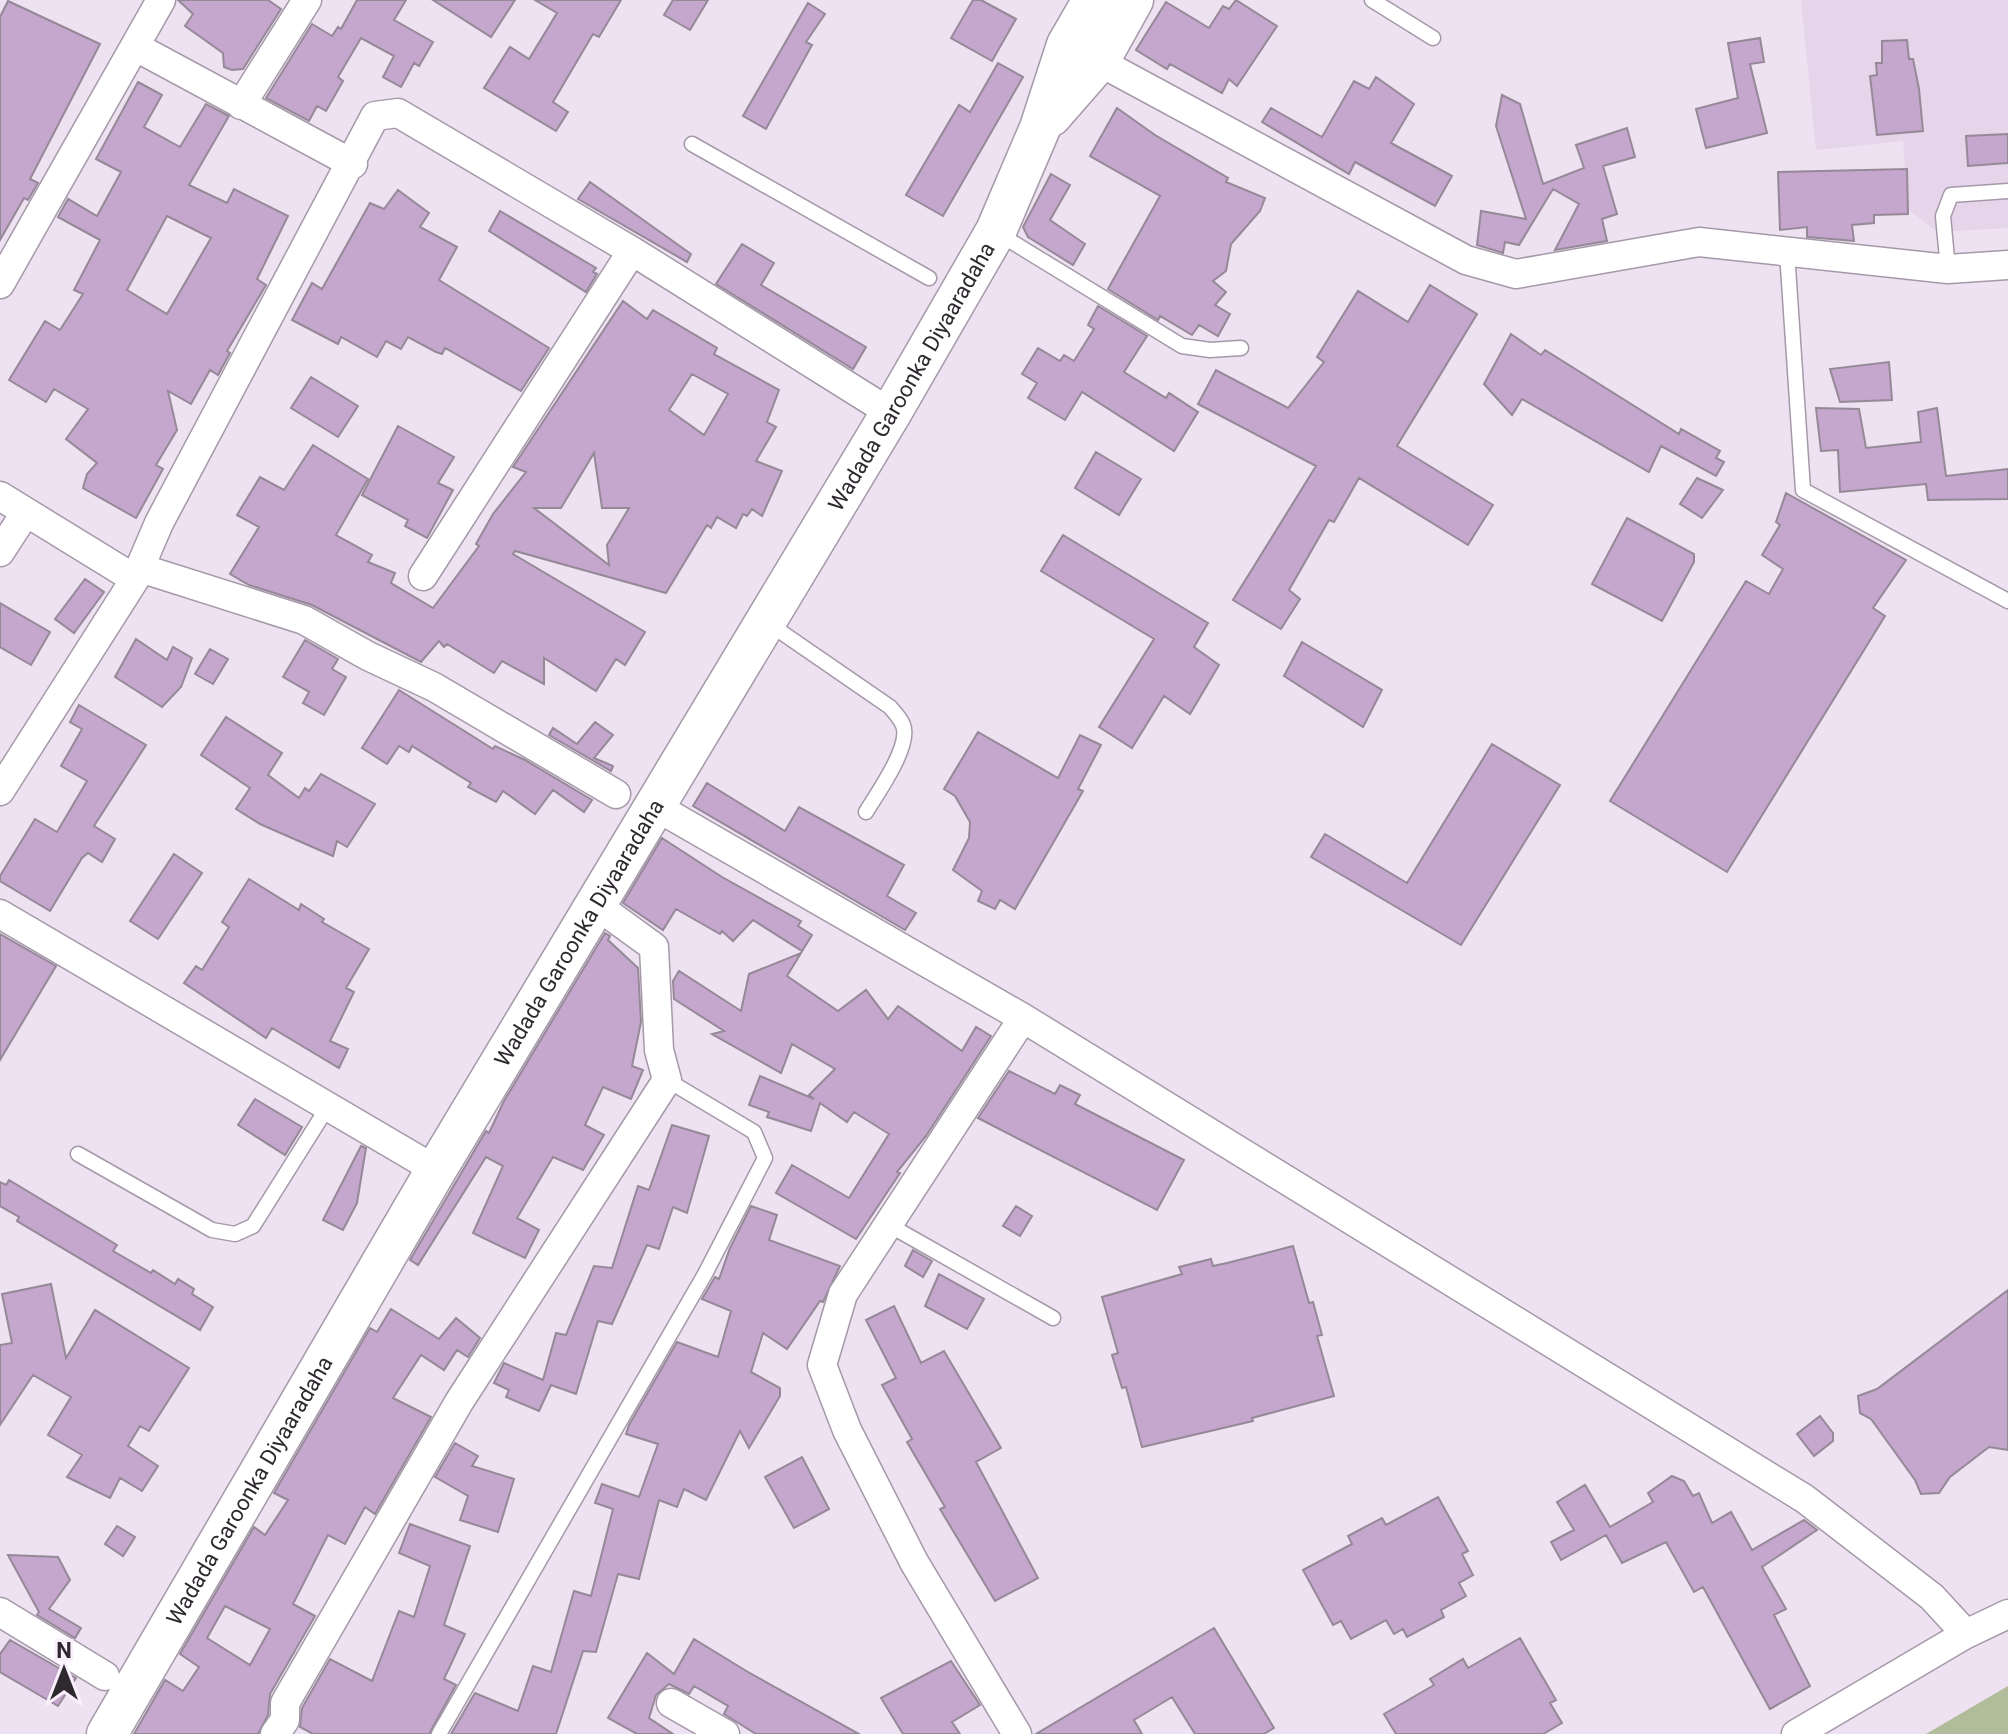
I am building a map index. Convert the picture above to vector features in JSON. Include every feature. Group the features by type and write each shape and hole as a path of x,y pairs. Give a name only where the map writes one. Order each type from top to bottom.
{"main road":[{"name":"Wadada Garoonka Diyaaradaha","path":"107,1734 595,904 634,799 765,620 891,413 996,231 1040,128 1083,53 1133,0"},
{"name":"Wadada Garoonka Diyaaradaha","path":"1083,53 1085,3"}],"street":[{"path":"0,284 161,0"},
{"path":"241,105 307,0"},
{"path":"136,47 353,164"},
{"path":"1083,53 1466,260 1516,274 1699,242 1948,269 2008,265"},
{"path":"0,791 138,574 159,523 353,164 375,116 398,113 632,251 891,413"},
{"path":"423,576 632,251"},
{"path":"0,496 138,574 304,620 368,656 434,687 1023,1018 1805,1499 1932,1597 1966,1634"},
{"path":"0,552 26,512"},
{"path":"275,1734 285,1720 285,1703 459,1402 667,1080 659,1050 654,947 595,904"},
{"path":"0,914 436,1170"},
{"path":"1017,1734 914,1562 847,1430 822,1365 843,1294 1023,1018"},
{"path":"0,1612 105,1676"},
{"path":"1796,1734 1966,1634 2008,1614"},
{"path":"671,1703 725,1734"}],"lane":[{"path":"1372,0 1433,38"},
{"path":"692,144 929,278"},
{"path":"1948,269 1943,216 1951,195 2008,191"},
{"path":"996,231 1182,346 1210,350 1241,348"},
{"path":"1787,252 1803,490 2008,601"},
{"path":"765,620 890,707 904,725 905,735 895,762 866,812"},
{"path":"439,1734 705,1274 765,1158 754,1132 667,1080"},
{"path":"78,1154 212,1230 235,1234 253,1226 329,1105"},
{"path":"889,1225 1053,1318"}],"shaded area":[{"path":"1801,0 2008,0 2008,228 1937,232 1908,209 1903,141 1816,150"}],"green space":[{"path":"2008,1686 2008,1734 1926,1734"}],"building":[{"path":"178,0 268,0 281,9 243,69 232,70 224,67 223,53 185,26 193,14"},
{"path":"357,0 406,0 394,20 433,42 419,66 414,63 401,87 383,77 394,56 361,38 338,77 343,81 326,111 317,106 309,121 266,98 312,24 332,36 338,27 341,29"},
{"path":"433,0 515,0 491,37"},
{"path":"535,0 621,0 599,37 593,34 553,102 568,112 556,131 484,88 510,47 529,59 557,13"},
{"path":"673,0 708,0 690,30 664,15"},
{"path":"973,0 981,0 1016,19 992,61 951,38"},
{"path":"1236,0 1277,26 1237,86 1229,79 1222,93 1170,64 1167,69 1136,50 1166,2 1209,28 1223,6 1229,9"},
{"path":"8,1 100,44 30,179 38,183 28,200 24,198 0,240 0,17"},
{"path":"808,3 825,14 806,42 812,45 766,129 743,116"},
{"path":"1760,38 1764,62 1750,64 1767,133 1706,148 1696,109 1738,98 1728,43"},
{"path":"1907,40 1909,59 1913,59 1919,89 1923,131 1877,135 1870,76 1877,75 1876,63 1882,63 1882,41"},
{"path":"998,63 1023,77 943,216 906,195 959,105 970,112"},
{"path":"1376,77 1414,104 1391,143 1452,176 1435,206 1355,162 1349,174 1262,122 1271,108 1322,137 1354,81 1369,89"},
{"path":"138,82 162,95 144,127 180,147 206,104 229,116 189,185 227,203 234,189 288,216 257,279 266,285 227,351 230,353 218,375 210,370 191,404 168,391 177,430 156,465 163,469 136,518 83,488 87,474 97,463 66,439 88,409 54,389 46,402 9,380 45,321 60,330 83,294 74,290 100,240 58,217 68,199 97,216 121,172 96,159","holes":["167,216 211,238 167,314 127,290"]},
{"path":"1502,95 1520,104 1543,184 1584,168 1576,145 1627,128 1635,157 1603,166 1617,214 1602,219 1607,241 1555,250 1579,204 1553,189 1519,245 1505,242 1503,253 1477,245 1481,211 1526,219 1496,126"},
{"path":"1117,108 1155,135 1228,178 1226,182 1265,198 1260,211 1231,244 1226,271 1213,281 1226,292 1215,305 1230,314 1218,336 1199,325 1192,335 1160,316 1158,320 1108,289 1160,196 1090,156"},
{"path":"2008,134 2008,163 1968,166 1966,136"},
{"path":"1907,169 1908,214 1874,215 1874,223 1852,225 1854,241 1807,237 1807,227 1780,230 1778,172"},
{"path":"1051,174 1070,185 1050,220 1085,244 1073,265 1028,237 1023,227"},
{"path":"590,182 691,254 687,262 578,199"},
{"path":"398,190 429,213 420,227 457,247 439,280 549,348 521,391 445,348 442,354 408,337 401,349 386,341 377,357 341,337 338,344 292,320 312,283 322,289 370,203 384,209"},
{"path":"500,211 596,268 593,272 597,274 586,292 489,231"},
{"path":"742,244 774,263 761,285 866,347 853,369 716,284"},
{"path":"1430,285 1477,314 1397,446 1493,505 1468,545 1359,478 1334,522 1329,520 1289,590 1300,599 1281,629 1233,600 1316,466 1198,404 1216,370 1288,408 1324,362 1317,357 1358,291 1408,322"},
{"path":"623,301 647,319 653,310 717,348 714,354 779,390 767,422 776,427 756,461 782,471 762,516 752,509 747,516 743,514 736,528 717,517 711,528 707,525 666,593 515,551 513,554 645,632 625,665 616,659 596,691 544,658 544,684 502,661 494,673 447,644 444,647 439,641 421,662 312,605 249,585 230,574 259,527 237,515 260,477 284,490 313,445 368,479 336,535 372,555 368,562 395,573 391,583 433,608 479,546 476,544 493,514 526,472 513,467","holes":["692,374 728,394 704,435 669,410","594,453 602,508 629,508 607,545 609,565 534,508 561,508"]},
{"path":"1098,306 1147,336 1124,372 1166,398 1169,393 1198,412 1174,451 1082,392 1065,420 1028,398 1037,383 1022,374 1038,348 1060,361 1064,355 1074,361 1094,329 1088,325"},
{"path":"1511,334 1541,355 1545,350 1679,434 1681,429 1720,451 1716,458 1724,462 1716,476 1661,446 1649,472 1522,399 1512,415 1484,384"},
{"path":"1889,362 1892,400 1840,402 1830,369"},
{"path":"311,377 358,406 338,437 291,408"},
{"path":"1816,408 1859,409 1866,448 1921,442 1918,412 1937,408 1946,476 2008,469 2008,499 1928,500 1926,484 1840,492 1838,450 1821,451"},
{"path":"398,426 454,457 438,483 453,490 427,538 405,526 408,520 362,495"},
{"path":"1096,452 1141,479 1119,515 1075,488"},
{"path":"1697,478 1723,490 1702,518 1680,504"},
{"path":"1786,493 1906,560 1873,608 1885,616 1727,872 1610,801 1746,581 1769,594 1783,569 1762,555 1780,525 1776,522"},
{"path":"1627,518 1694,554 1694,562 1662,621 1592,584"},
{"path":"1063,535 1208,623 1194,647 1219,665 1190,714 1164,696 1132,748 1099,727 1154,639 1041,571"},
{"path":"85,579 104,592 74,633 55,619"},
{"path":"0,603 50,632 31,665 0,647"},
{"path":"136,639 167,660 173,647 192,658 181,687 162,707 115,677"},
{"path":"305,640 338,659 332,669 346,677 324,715 303,703 309,692 283,677"},
{"path":"1302,642 1382,690 1363,727 1284,676"},
{"path":"210,649 228,659 213,684 195,674"},
{"path":"399,690 493,749 495,746 525,760 592,800 584,812 553,790 535,814 503,791 496,802 468,787 471,783 412,746 409,752 399,746 387,764 362,748"},
{"path":"79,705 146,745 94,826 115,839 102,862 88,853 82,858 50,911 0,881 0,876 35,819 57,832 87,781 61,766 82,729 70,722"},
{"path":"226,717 282,753 268,775 299,798 305,788 309,791 321,774 375,804 347,847 337,841 333,856 260,824 236,809 250,788 201,755"},
{"path":"595,722 613,735 594,758 613,766 611,771 549,735 553,728 577,744"},
{"path":"978,732 1058,778 1080,735 1101,745 1078,789 1083,791 1015,909 1000,900 995,909 978,901 982,891 953,870 969,838 970,822 955,796 944,789"},
{"path":"1492,744 1560,785 1461,945 1311,857 1325,834 1407,883"},
{"path":"707,783 785,831 799,807 904,865 887,896 916,913 905,930 693,806"},
{"path":"662,838 722,877 801,921 798,926 812,935 802,951 753,920 733,941 722,931 720,934 676,909 663,930 623,903"},
{"path":"174,854 202,873 158,939 130,921"},
{"path":"249,879 299,910 301,904 324,919 322,922 369,949 346,988 354,992 330,1041 348,1049 339,1068 272,1028 266,1038 184,983 196,966 202,970 229,927 222,922"},
{"path":"605,933 610,936 608,940 638,968 641,1022 632,1066 643,1070 631,1099 603,1087 585,1125 604,1135 583,1170 553,1157 517,1218 539,1230 525,1258 473,1233 503,1166 486,1157 418,1265 410,1260 486,1131 489,1133 504,1101"},
{"path":"0,934 56,966 0,1060"},
{"path":"801,953 787,976 838,1011 866,990 888,1019 898,1006 962,1051 976,1027 991,1036 926,1136 897,1172 900,1173 856,1239 776,1193 792,1165 849,1198 889,1134 854,1112 847,1122 820,1103 811,1131 767,1117 769,1112 749,1105 760,1076 814,1099 809,1095 835,1069 792,1044 781,1073 712,1034 724,1031 674,999 673,981 679,971 741,1011 749,974"},
{"path":"1009,1071 1055,1094 1060,1085 1080,1095 1075,1104 1184,1160 1157,1210 978,1118"},
{"path":"255,1099 302,1127 285,1155 238,1125"},
{"path":"672,1125 709,1136 687,1213 673,1207 659,1249 647,1245 612,1324 598,1321 576,1394 551,1385 539,1411 506,1397 509,1390 494,1383 504,1363 543,1380 556,1333 566,1335 594,1266 612,1268 638,1186 649,1190"},
{"path":"361,1146 366,1148 357,1203 343,1230 323,1220"},
{"path":"9,1180 117,1245 113,1251 151,1273 153,1270 175,1284 178,1279 194,1289 192,1294 213,1307 200,1330 17,1221 19,1217 0,1206 0,1182 6,1185"},
{"path":"751,1206 777,1215 769,1240 840,1266 823,1302 820,1301 787,1349 763,1333 751,1372 780,1388 780,1396 749,1448 740,1431 706,1500 684,1489 677,1507 659,1500 639,1579 618,1574 596,1652 583,1651 556,1734 451,1734 475,1693 518,1711 533,1666 551,1672 574,1591 591,1596 613,1509 595,1503 602,1484 639,1497 658,1444 626,1434 629,1425 677,1342 718,1357 731,1311 702,1299 715,1277 719,1279"},
{"path":"1016,1206 1032,1216 1020,1236 1003,1226"},
{"path":"1293,1246 1309,1303 1313,1302 1322,1335 1317,1336 1334,1396 1252,1418 1253,1421 1142,1447 1126,1387 1122,1388 1112,1355 1118,1353 1102,1297 1182,1274 1179,1267 1211,1259 1213,1266"},
{"path":"913,1250 932,1261 923,1277 905,1266"},
{"path":"939,1274 984,1299 967,1329 925,1306"},
{"path":"51,1284 66,1358 95,1310 189,1368 149,1431 140,1426 128,1446 158,1466 142,1491 120,1478 110,1498 67,1477 82,1455 48,1435 71,1397 33,1375 0,1425 0,1345 12,1343 2,1294"},
{"path":"2008,1290 2008,1450 1989,1447 1950,1477 1939,1493 1921,1494 1915,1480 1871,1419 1860,1413 1858,1396 1877,1389"},
{"path":"894,1306 921,1363 944,1351 1001,1448 976,1462 1038,1578 995,1601 940,1509 945,1507 907,1442 912,1439 882,1385 896,1378 866,1320"},
{"path":"391,1309 439,1339 456,1318 480,1338 468,1357 457,1350 444,1370 421,1355 393,1398 431,1417 375,1514 365,1507 345,1544 328,1535 293,1604 315,1616 270,1694 268,1715 258,1734 134,1734 165,1680 183,1691 199,1667 180,1654 254,1527 265,1535 288,1500 274,1493 370,1328 377,1332","holes":["225,1606 270,1629 250,1665 207,1638"]},
{"path":"1820,1416 1833,1433 1833,1441 1814,1456 1797,1434"},
{"path":"455,1443 478,1456 472,1466 514,1479 498,1532 460,1520 468,1496 435,1477"},
{"path":"802,1457 829,1509 794,1528 765,1477"},
{"path":"1672,1476 1684,1481 1693,1496 1699,1493 1712,1523 1731,1512 1752,1550 1804,1520 1817,1530 1762,1567 1786,1609 1774,1615 1810,1686 1770,1709 1703,1587 1694,1592 1666,1542 1622,1563 1606,1535 1561,1560 1551,1542 1574,1530 1557,1502 1585,1485 1610,1527 1653,1502 1648,1493"},
{"path":"1438,1497 1468,1551 1462,1554 1473,1575 1459,1583 1466,1596 1441,1610 1444,1617 1407,1637 1403,1629 1394,1634 1386,1620 1351,1639 1341,1621 1333,1625 1303,1570 1352,1544 1348,1536 1382,1518 1386,1525"},
{"path":"410,1524 470,1546 444,1625 465,1634 444,1679 456,1685 429,1734 313,1734 300,1727 302,1708 330,1659 372,1681 399,1611 414,1617 430,1566 399,1553"},
{"path":"117,1526 135,1537 123,1556 105,1544"},
{"path":"8,1555 58,1557 70,1580 49,1609 81,1628 75,1638 37,1615 39,1612"},
{"path":"1214,1628 1274,1728 1264,1734 1195,1734 1172,1697 1134,1720 1142,1734 1036,1734"},
{"path":"1520,1638 1556,1700 1550,1703 1562,1723 1543,1734 1396,1734 1384,1714 1434,1685 1430,1679 1463,1659 1468,1668"},
{"path":"694,1639 859,1734 756,1734 724,1714 728,1706 694,1686 689,1694 669,1684 656,1695 649,1718 673,1734 637,1734 608,1718 647,1653 674,1674"},
{"path":"10,1640 76,1678 58,1706 0,1672 0,1654"},
{"path":"951,1661 980,1705 952,1722 960,1734 903,1734 881,1698"}]}
